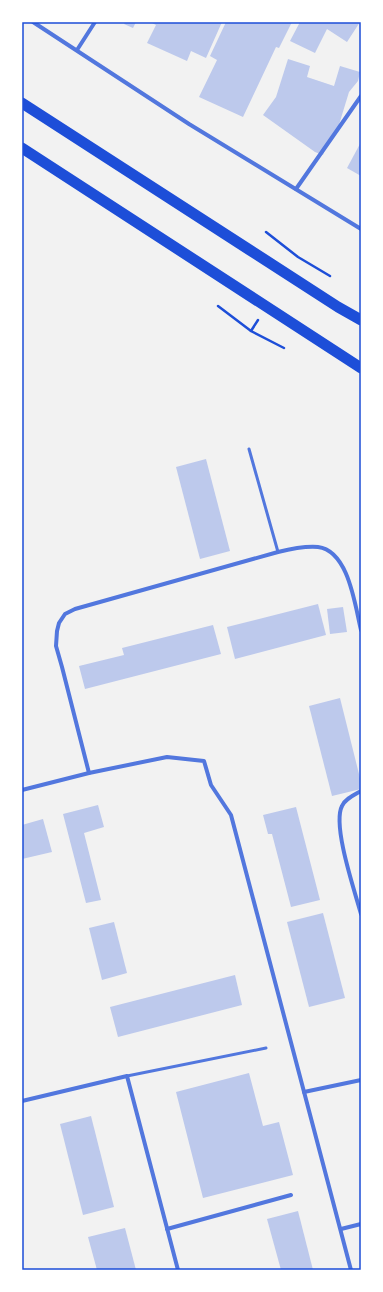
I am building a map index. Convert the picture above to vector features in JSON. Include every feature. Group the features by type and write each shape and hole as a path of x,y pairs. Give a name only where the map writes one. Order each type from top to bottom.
{"highway":[{"path":"22,103 338,307 361,320"},
{"path":"22,148 361,368"}],"street":[{"path":"33,22 189,124 361,229"},
{"path":"77,50 95,22"},
{"path":"296,189 361,96"},
{"path":"89,773 56,646 59,622 65,614 75,609 278,552 296,548 318,547 329,550 340,561 349,583 361,630"},
{"path":"22,790 89,773 167,757 204,761 211,784 231,815 352,1270"},
{"path":"361,791 342,805 338,821 340,835 361,914"},
{"path":"22,1102 127,1076 178,1270"},
{"path":"304,1092 361,1080"},
{"path":"167,1229 291,1195"},
{"path":"340,1229 361,1224"}],"lane":[{"path":"250,449 278,552"},
{"path":"127,1076 266,1048"}],"path":[{"path":"266,232 298,257 330,276"},
{"path":"218,306 251,331 284,348"}],"building":[{"path":"125,22 136,22 133,28 124,24"},
{"path":"150,22 222,22 206,58 191,51 187,61 147,43 156,25"},
{"path":"226,22 292,22 279,48 276,47 243,117 199,97 217,60 210,56"},
{"path":"300,22 360,22 347,42 327,29 315,53 290,41"},
{"path":"288,59 310,66 307,77 334,86 340,66 360,72 358,81 349,92 338,128 326,146 323,155 315,152 263,115 276,97"},
{"path":"361,142 361,176 347,168"},
{"path":"206,459 230,551 200,559 176,467"},
{"path":"318,604 326,635 235,659 227,627"},
{"path":"343,607 347,632 330,634 327,609"},
{"path":"213,625 221,654 85,689 79,666 124,655 122,648"},
{"path":"340,698 361,782 361,789 332,796 309,706"},
{"path":"98,805 104,827 84,833 101,900 86,903 63,814"},
{"path":"296,807 320,900 291,907 272,834 268,834 263,815"},
{"path":"43,819 52,852 22,859 22,825"},
{"path":"323,913 345,998 309,1007 287,922"},
{"path":"114,922 127,973 102,980 89,928"},
{"path":"235,975 242,1005 118,1037 110,1007"},
{"path":"249,1073 263,1126 279,1122 293,1175 203,1198 176,1092"},
{"path":"91,1116 114,1207 83,1215 60,1124"},
{"path":"298,1211 313,1270 281,1270 267,1219"},
{"path":"125,1228 136,1270 97,1270 88,1237"}]}
